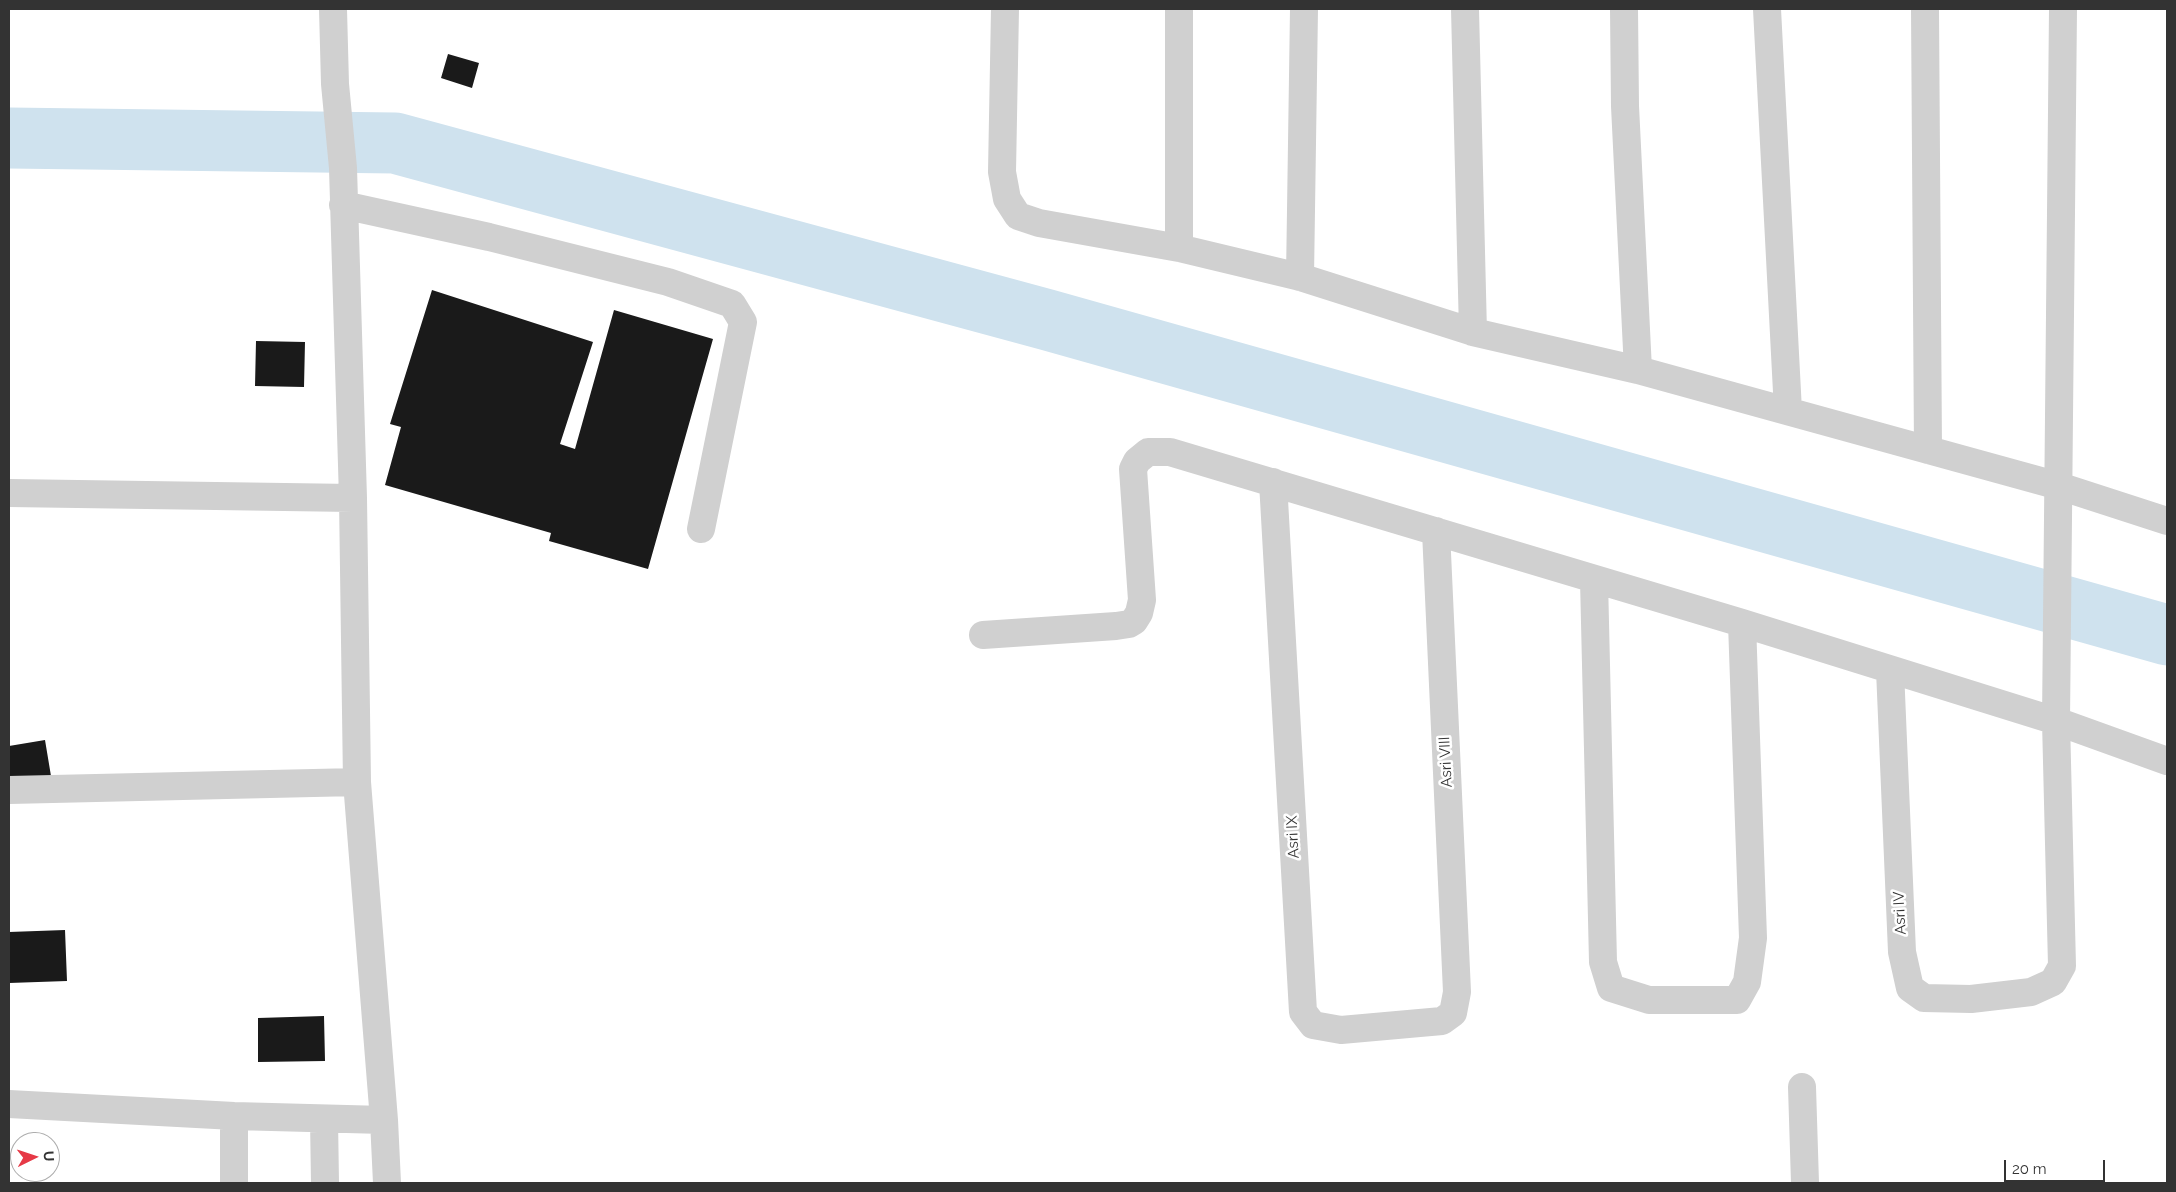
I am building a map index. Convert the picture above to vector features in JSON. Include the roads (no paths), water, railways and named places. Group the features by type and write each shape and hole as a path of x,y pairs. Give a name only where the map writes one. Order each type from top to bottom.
{"street":[{"path":"333,9 335,84 343,168 353,498 358,782 384,1120 387,1183"},
{"path":"1005,9 1002,172 1006,199 1018,216 1046,225 1179,248 1300,277 1473,332 1638,370 2060,486 2167,521"},
{"path":"1179,248 1180,9"},
{"path":"1300,277 1304,9"},
{"path":"1465,9 1473,332"},
{"path":"1624,9 1625,106 1638,370"},
{"path":"1767,9 1788,411"},
{"path":"1925,9 1928,450"},
{"path":"2056,721 2060,486 2063,9"},
{"path":"343,205 489,237 668,282 732,304 743,322 701,529"},
{"path":"983,635 1116,626 1129,624 1134,620 1139,613 1142,600 1133,469 1136,461 1148,452 1170,452 1742,623 2056,721 2167,761"},
{"name":"Asri IX","path":"1273,482 1303,1012 1313,1025 1341,1030 1442,1021 1453,1013 1457,992"},
{"path":"9,494 353,498"},
{"name":"Asri VIII","path":"1436,532 1457,992"},
{"path":"1594,580 1603,962 1611,988 1649,1000 1737,1000 1747,982 1753,938 1742,623"},
{"name":"Asri IV","path":"1890,670 1902,952 1910,988 1924,998 1971,999 2031,992 2052,982 2062,966 2056,721"},
{"path":"9,790 358,782"},
{"path":"1802,1087 1804,1183"},
{"path":"9,1104 234,1116 384,1120"},
{"path":"234,1116 234,1183"},
{"path":"324,1119 325,1183"}],"waterway":[{"path":"9,138 395,143 1048,320 2167,635"}]}
